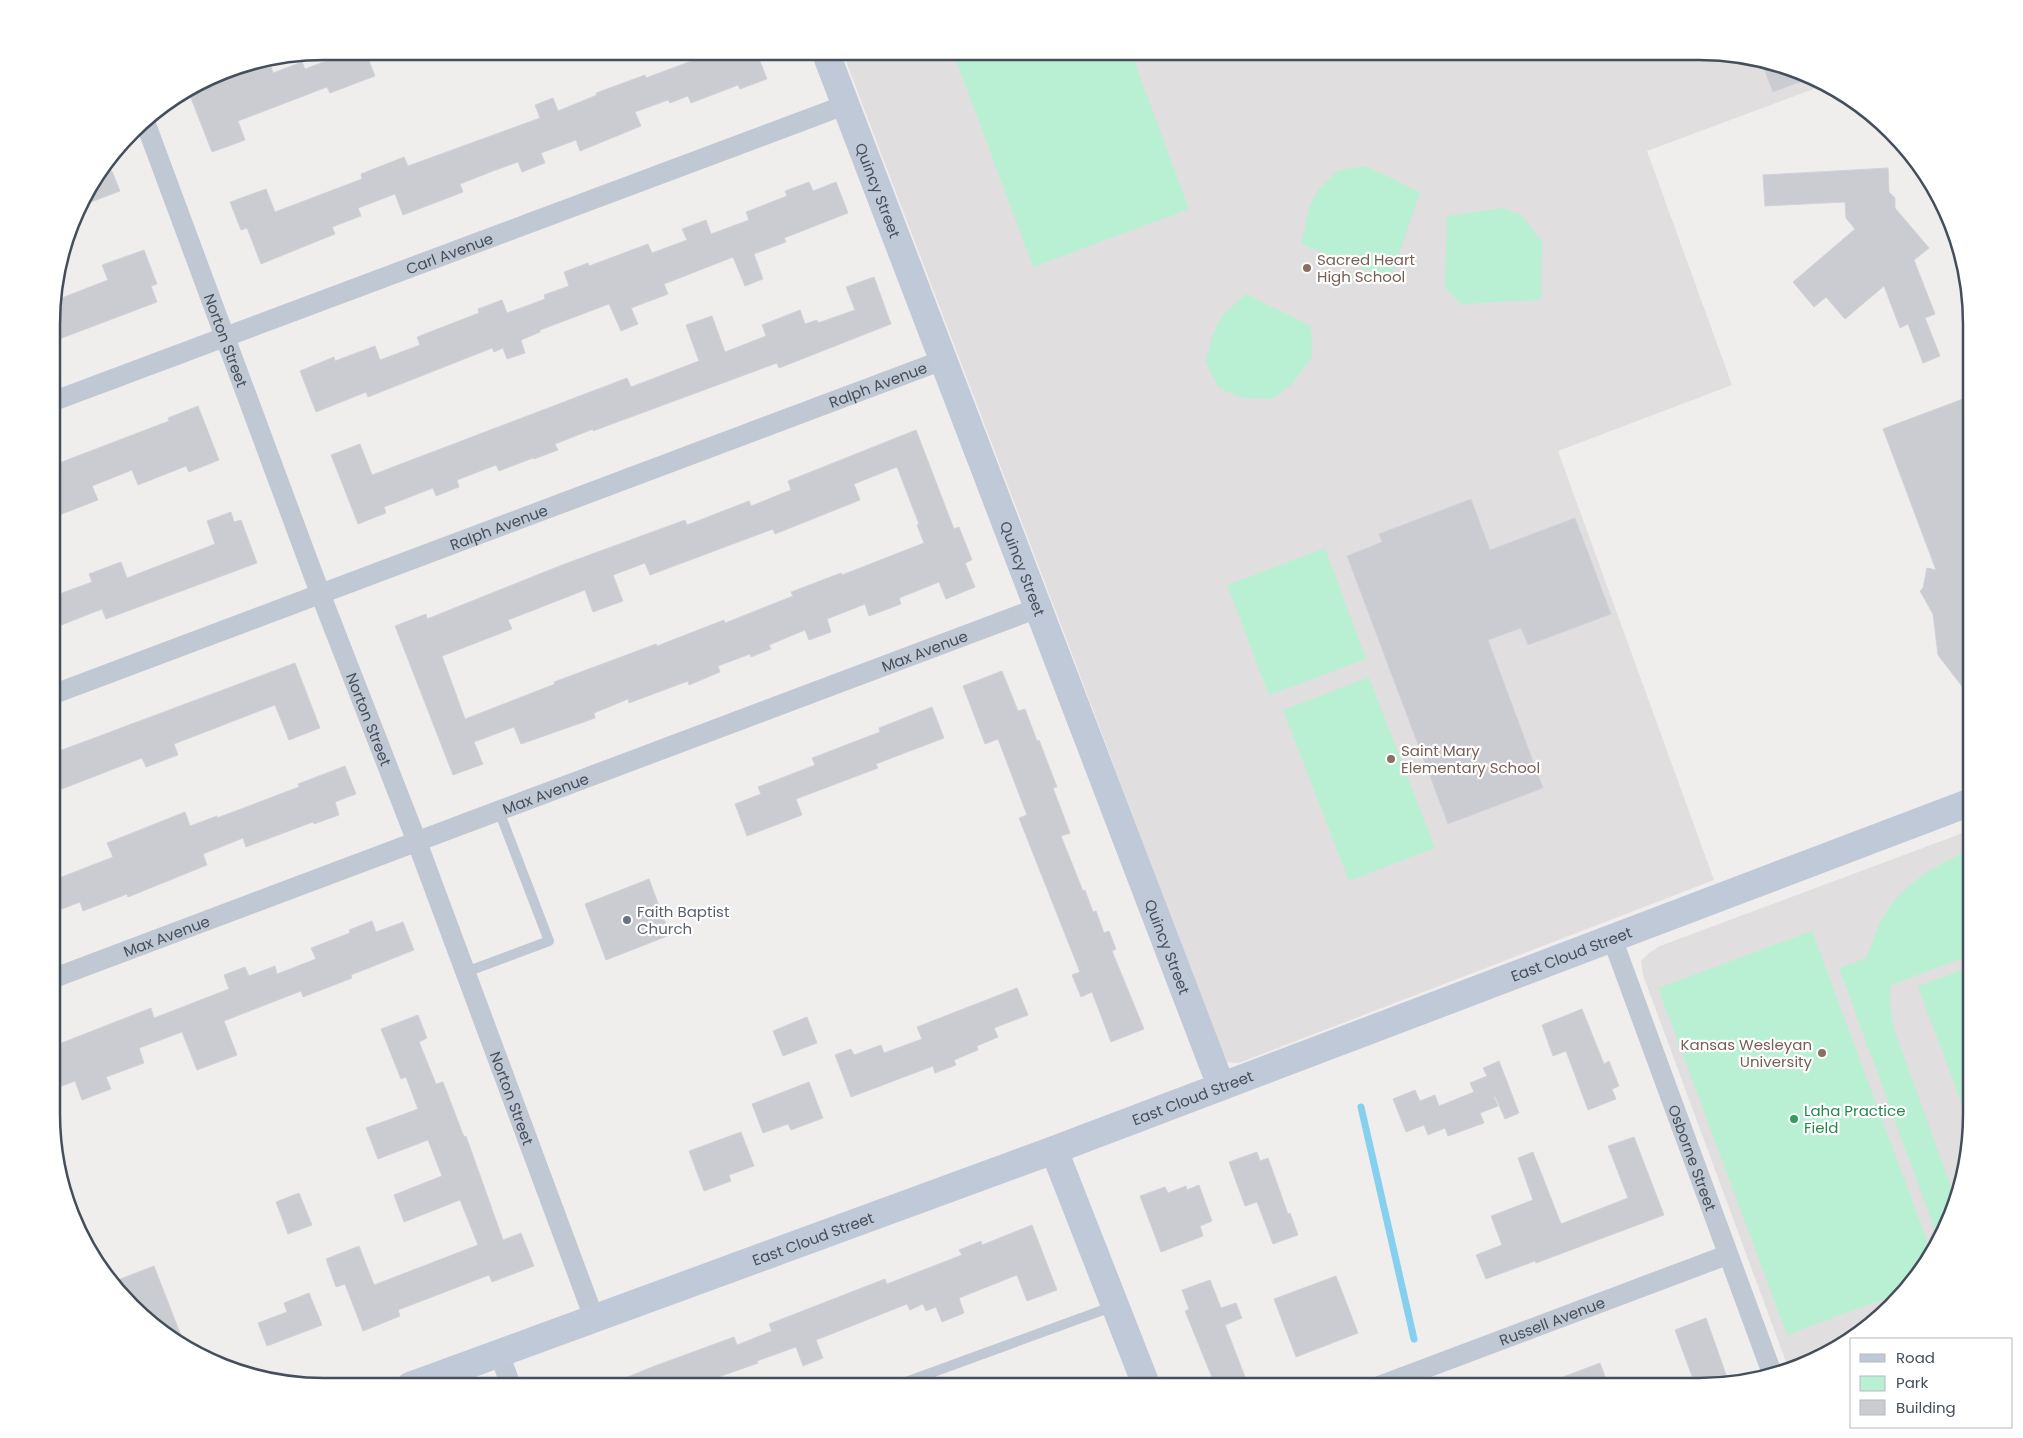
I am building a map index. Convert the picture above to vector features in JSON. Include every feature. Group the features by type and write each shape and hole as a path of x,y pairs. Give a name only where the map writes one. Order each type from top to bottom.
{"main road":[{"name":"Quincy Street","path":"828,60 1221,1086"},
{"name":"East Cloud Street","path":"432,1378 1054,1150 1963,805"},
{"path":"1054,1150 1144,1378"}],"street":[{"name":"Carl Avenue","path":"60,399 845,105"},
{"name":"Norton Street","path":"147,128 320,593 418,842 594,1318"},
{"name":"Ralph Avenue","path":"60,692 943,360"},
{"name":"Max Avenue","path":"60,976 1038,608"},
{"name":"Osborne Street","path":"1612,938 1770,1368"},
{"name":"Russell Avenue","path":"1400,1378 1727,1255"},
{"path":"499,1354 508,1378"}],"lane":[{"path":"466,972 549,942 499,811"},
{"path":"917,1378 1115,1306"}],"shaded area":[{"path":"845,60 1699,60 1751,65 1784,74 1817,88 1647,151 1732,385 1558,451 1714,880 1239,1063 1227,1062"},
{"name":"Kansas Wesleyan University","path":"1963,833 1963,1114 1961,1149 1949,1199 1936,1231 1919,1261 1886,1301 1846,1334 1816,1351 1786,1363 1643,975 1641,961 1660,946"}],"green space":[{"path":"956,60 1134,60 1189,209 1033,267"},
{"path":"1366,166 1420,192 1393,272 1381,276 1301,244 1310,204 1319,189 1339,170"},
{"path":"1503,208 1522,215 1542,242 1541,300 1461,304 1445,288 1447,216"},
{"path":"1246,294 1311,326 1312,357 1292,384 1272,399 1243,398 1219,388 1205,362 1213,334 1222,315"},
{"path":"1325,548 1366,659 1269,695 1227,585"},
{"path":"1369,677 1435,848 1349,881 1283,710"},
{"path":"1963,854 1963,958 1891,985 1890,991 1894,1029 1952,1189 1936,1232 1839,968 1866,958 1876,931 1892,904 1911,884 1946,861"},
{"name":"Laha Practice Field","path":"1812,931 1929,1245 1909,1275 1890,1297 1787,1335 1658,988"},
{"path":"1963,970 1963,1107 1918,986"}],"building":[{"path":"328,60 369,60 375,76 330,93 327,87 238,121 245,140 212,152 190,96 213,85 258,68 270,65 273,73 302,62 305,69"},
{"path":"694,60 760,60 767,79 740,89 738,85 691,103 688,96 670,103 668,100 635,112 641,126 580,151 576,140 541,153 545,163 522,172 518,162 493,171 460,184 463,192 403,215 395,194 358,208 361,216 332,227 335,234 261,264 247,228 241,230 230,202 266,189 275,212 362,179 361,174 404,157 408,166 540,118 535,105 553,98 558,111 597,95 596,93 645,75 646,78"},
{"path":"1764,68 1802,81 1773,92"},
{"path":"111,168 120,191 89,203"},
{"path":"1888,168 1889,192 1895,198 1895,208 1929,248 1914,260 1935,314 1925,318 1940,356 1923,363 1908,324 1900,328 1884,286 1845,319 1826,297 1814,307 1793,282 1855,229 1846,218 1845,202 1765,206 1763,175"},
{"path":"809,182 813,191 836,182 848,213 784,238 786,242 754,254 763,279 745,286 733,257 664,284 668,294 631,308 638,324 621,331 609,304 540,330 540,332 521,340 525,353 507,359 503,348 494,352 492,348 368,397 366,392 316,412 300,371 334,357 335,361 375,346 380,360 420,345 417,337 479,313 478,309 502,300 507,313 545,299 544,295 569,286 564,272 588,263 589,266 648,244 652,253 687,240 682,229 706,220 711,234 749,220 746,212 787,196 785,191"},
{"path":"144,250 157,284 151,286 157,302 60,339 61,298 108,280 102,265"},
{"path":"874,277 891,324 779,368 777,363 593,431 593,429 555,444 558,450 534,459 499,471 496,465 457,480 459,487 436,496 433,488 384,507 386,513 358,524 331,455 360,444 372,475 627,378 631,387 699,361 686,325 712,316 725,352 766,336 762,325 800,310 805,324 817,320 818,323 855,310 846,287"},
{"path":"1963,399 1963,688 1938,655 1933,614 1920,591 1923,588 1927,568 1936,570 1883,429"},
{"path":"198,406 219,460 189,472 186,466 138,485 132,470 92,486 98,500 60,515 60,463 169,421 168,418"},
{"path":"916,430 954,529 959,527 972,560 965,563 975,587 946,599 939,582 899,598 901,604 869,616 865,604 827,619 831,632 809,640 805,630 769,645 771,649 751,657 750,654 718,666 720,672 689,685 688,681 629,703 628,699 594,713 595,718 521,744 514,727 474,742 483,764 453,775 395,626 426,614 427,619 562,565 685,520 687,525 749,501 751,506 791,490 788,481","holes":["897,467 919,524 917,525 924,543 842,575 841,573 791,592 793,596 725,623 724,620 657,646 656,644 554,682 555,684 465,719 442,656 512,629 508,620 585,590 593,612 623,601 613,575 645,563 650,575 773,529 775,534 860,500 854,484"]},
{"path":"1471,499 1490,550 1575,518 1611,614 1528,645 1521,628 1488,640 1543,788 1448,824 1347,556 1382,542 1379,534"},
{"path":"231,512 234,522 241,520 257,563 106,619 102,609 60,626 60,594 92,582 89,574 121,562 127,578 215,544 207,521"},
{"path":"295,663 320,728 289,740 275,705 174,744 178,755 146,767 142,758 60,790 60,751"},
{"path":"1002,671 1018,711 1025,709 1037,741 1039,740 1057,787 1053,788 1070,833 1061,836 1093,912 1096,911 1104,933 1109,931 1116,949 1112,951 1144,1029 1111,1042 1092,992 1081,997 1072,975 1080,972 1019,818 1027,815 998,739 985,744 963,686"},
{"path":"932,707 944,738 876,764 878,768 796,799 802,815 747,836 735,804 761,794 758,787 815,765 812,758 880,732 879,728"},
{"path":"345,766 356,794 335,802 339,815 314,824 313,822 246,847 243,838 203,854 207,865 128,897 127,894 83,911 80,902 60,910 60,878 113,857 107,843 185,812 190,826 217,816 217,818 299,787 298,784"},
{"name":"Faith Baptist Church","path":"649,879 670,935 606,960 585,904"},
{"path":"372,921 376,932 403,922 414,950 351,975 352,978 303,997 301,991 224,1021 237,1055 197,1070 182,1032 139,1048 144,1063 106,1077 111,1089 82,1100 75,1081 60,1087 60,1044 151,1008 154,1018 229,989 224,975 245,967 249,976 275,966 277,974 316,959 311,948 350,933 349,930"},
{"path":"1017,988 1028,1015 994,1028 998,1037 977,1046 978,1050 954,1060 956,1065 935,1073 933,1066 851,1097 835,1055 851,1049 854,1055 881,1045 884,1053 922,1039 917,1027"},
{"path":"1582,1009 1604,1064 1609,1061 1619,1086 1612,1089 1616,1099 1588,1110 1566,1051 1553,1056 1542,1025"},
{"path":"418,1015 427,1038 419,1042 436,1084 443,1082 464,1137 466,1136 503,1240 521,1233 534,1266 492,1282 489,1275 398,1310 400,1316 363,1331 345,1284 336,1287 326,1259 359,1246 374,1285 478,1245 460,1200 404,1222 394,1195 442,1176 428,1140 378,1159 366,1128 418,1109 406,1077 401,1079 381,1029"},
{"path":"807,1017 817,1043 783,1056 773,1031"},
{"path":"1499,1061 1519,1113 1505,1119 1495,1096 1498,1106 1480,1113 1484,1123 1448,1136 1445,1128 1428,1135 1424,1125 1406,1132 1393,1099 1415,1090 1420,1101 1435,1095 1439,1106 1474,1092 1470,1083 1487,1076 1483,1068"},
{"path":"809,1082 823,1118 791,1130 788,1124 763,1133 752,1104"},
{"path":"741,1132 754,1166 729,1175 731,1181 704,1191 689,1151"},
{"path":"1634,1137 1664,1215 1536,1263 1535,1261 1486,1279 1476,1255 1502,1245 1491,1216 1533,1200 1518,1158 1533,1152 1561,1224 1628,1198 1608,1146"},
{"path":"1257,1152 1260,1161 1268,1158 1288,1214 1290,1213 1298,1235 1273,1244 1257,1202 1245,1206 1229,1162"},
{"path":"1199,1185 1212,1221 1200,1226 1203,1236 1161,1252 1140,1196 1165,1187 1168,1193 1186,1186 1187,1190"},
{"path":"299,1193 312,1225 288,1234 276,1202"},
{"path":"1032,1225 1057,1290 1027,1301 1017,1275 959,1298 964,1313 942,1322 936,1307 926,1311 923,1304 910,1310 907,1304 816,1340 823,1358 803,1366 796,1347 716,1378 625,1378 734,1337 737,1345 772,1331 769,1324 885,1279 887,1284 962,1255 959,1250 981,1241 982,1245"},
{"path":"154,1266 181,1337 150,1313 118,1280"},
{"path":"1336,1276 1358,1333 1296,1357 1274,1299"},
{"path":"1210,1280 1221,1308 1236,1303 1242,1318 1225,1325 1245,1378 1212,1378 1185,1311 1189,1309 1182,1290"},
{"path":"309,1293 322,1325 267,1346 258,1323 287,1312 284,1303"},
{"path":"1706,1318 1727,1376 1693,1378 1675,1330"},
{"path":"1600,1363 1606,1378 1560,1378"}],"waterway":[{"path":"1361,1107 1414,1339"}],"place":[{"name":"Sacred Heart High School","path":"1307,268"},
{"name":"Saint Mary Elementary School","path":"1391,759"},
{"name":"Faith Baptist Church","path":"627,920"},
{"name":"Kansas Wesleyan University","path":"1822,1053"},
{"name":"Laha Practice Field","path":"1794,1119"}]}
